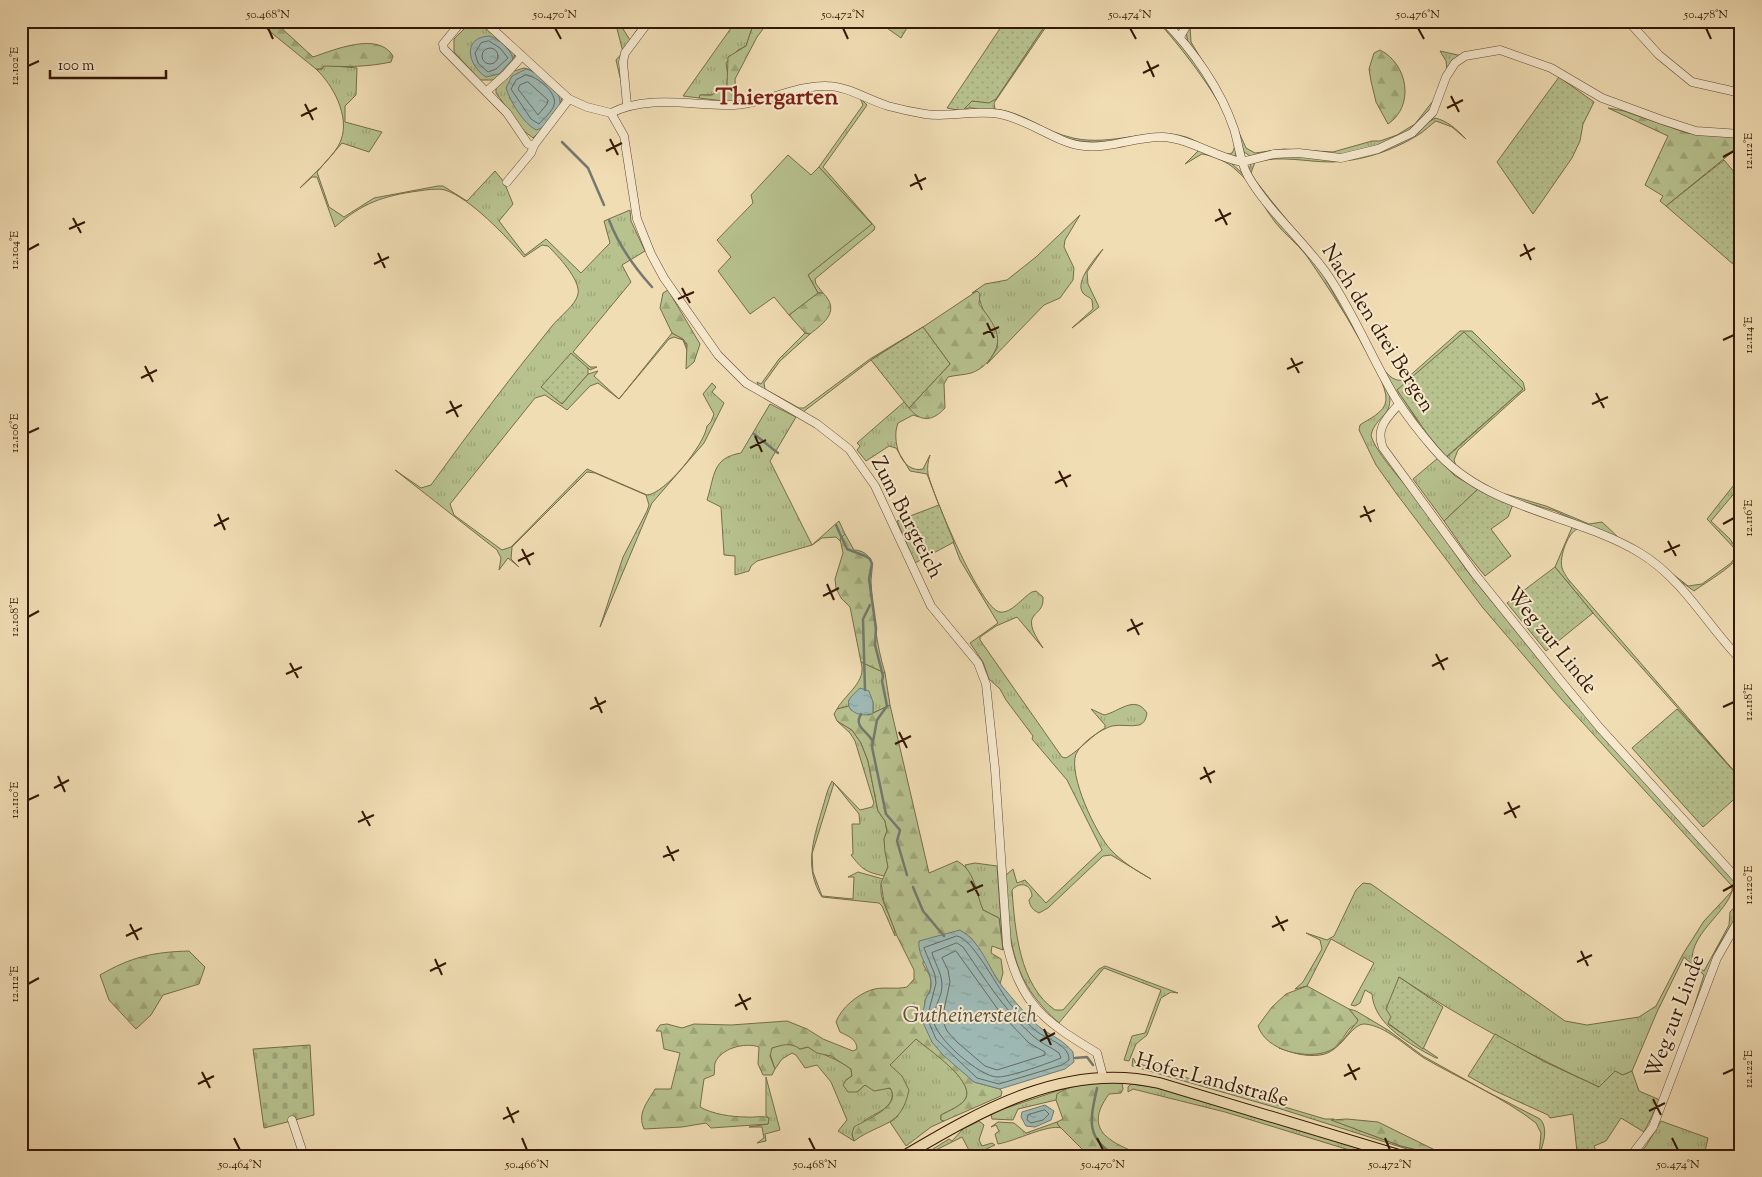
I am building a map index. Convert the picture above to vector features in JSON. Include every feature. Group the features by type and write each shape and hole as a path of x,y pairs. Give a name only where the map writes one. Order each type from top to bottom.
{"main road":[{"name":"Hofer Landstraße","path":"904,1156 982,1113 1054,1085 1103,1076 1122,1076 1159,1083 1243,1106 1402,1156"},
{"path":"21,1150 25,1156"}],"street":[{"path":"462,21 444,44 444,49 507,112 528,144 534,145"},
{"path":"484,21 569,99 587,107 612,113 627,105 676,101 736,105 809,87 829,86 888,106 927,114 998,113 1023,120 1064,140 1083,146 1109,146 1157,137 1185,141 1229,159 1242,162 1274,154 1341,158 1378,149 1412,133 1433,112 1446,77 1455,63 1466,56 1500,50 1551,68 1602,98 1662,120 1696,131 1741,134"},
{"path":"627,105 622,62 625,54 649,21"},
{"name":"Nach den drei Bergen","path":"1164,21 1180,37 1222,102 1233,128 1247,176 1327,274 1400,404 1444,460 1491,494 1619,541 1660,568 1676,581 1706,621 1741,660"},
{"path":"1180,37 1189,21"},
{"path":"1628,21 1665,61 1692,82 1741,94"},
{"path":"487,91 522,56"},
{"path":"507,182 531,153 534,145 569,99"},
{"name":"Zum Burgteich","path":"612,113 624,136 637,219 651,254 664,278 718,355 746,383 817,424 849,449 875,486 931,606 978,663 986,684 993,750 1001,879 1010,960 1022,988 1034,1006 1056,1028 1096,1053 1103,1076"},
{"name":"Weg zur Linde","path":"1400,404 1379,429 1379,438 1383,448 1475,574 1567,688 1600,728 1741,883"},
{"name":"Weg zur Linde","path":"1631,1156 1653,1127 1720,952 1741,916"},
{"path":"292,1120 304,1156"},
{"path":"21,1154 25,1156"}],"green space":[{"path":"257,21 279,21 277,24 313,57 355,44 367,43 386,49 393,56 391,62 382,64 324,66 322,69 316,69"},
{"path":"475,21 507,44 515,53 513,64 493,80 480,80 454,52 454,39 471,22"},
{"path":"615,21 618,21 630,40 643,21 646,21 624,54 625,98 616,60 623,52"},
{"path":"736,21 758,21 753,25 746,46 738,50 726,63 727,86 712,95 700,95 699,98 683,96"},
{"path":"758,21 769,21 757,37 735,79 736,100 732,102 699,98 700,95 712,95 727,86 728,57 746,46 753,25"},
{"path":"877,21 911,21 901,38"},
{"path":"1005,21 1048,21 996,99 989,103 972,101 962,111 947,108"},
{"path":"1048,21 1050,21 994,103 995,109 1015,114 1073,138 1102,140 1172,134 1186,137 1222,153 1232,153 1234,141 1230,125 1220,106 1208,85 1179,46 1157,21 1161,21 1210,84 1230,123 1236,141 1236,155 1227,156 1214,151 1191,140 1176,137 1161,136 1085,142 1063,137 1016,115 988,112 973,108 962,111 972,101 989,102 996,99"},
{"path":"1192,21 1194,21 1190,26 1191,42 1221,92 1246,148 1255,153 1284,149 1333,152 1397,135 1415,124 1436,97 1447,70 1446,61 1440,51 1462,56 1431,111 1410,132 1377,148 1345,155 1277,152 1250,156 1244,152 1236,128 1188,43 1186,31"},
{"path":"1380,50 1397,65 1405,86 1402,107 1397,116 1388,124 1376,102 1369,69 1374,53"},
{"path":"324,65 357,68 356,95 345,106 345,122 382,132 369,152 342,143 332,154 341,140 343,121 342,111 334,92 316,69 322,69"},
{"path":"524,68 546,79 562,98 557,113 509,97 527,122 546,126 533,138 524,131 496,93 496,88 511,72"},
{"path":"1559,77 1594,102 1583,124 1580,141 1572,158 1533,214 1497,162"},
{"path":"860,98 867,105 823,167 875,227 874,230 815,279 816,284 823,293 818,293 808,275 871,224 819,167 863,105"},
{"path":"1608,108 1624,111 1687,133 1741,138 1741,145 1666,206 1660,201 1663,196 1645,185 1668,136"},
{"path":"1435,118 1448,123 1466,139 1452,127 1436,121 1408,141 1387,150 1354,160 1331,162 1275,159 1255,162 1251,173 1255,180 1249,172 1251,162 1262,157 1288,155 1331,159 1357,158 1394,146"},
{"path":"1199,150 1231,163 1241,172 1322,273 1348,320 1306,255 1282,231 1252,188 1233,167 1216,158 1202,154 1185,164"},
{"path":"788,155 811,175 819,167 872,224 808,275 818,293 789,315 774,297 750,314 718,271 731,257 717,240 753,203 751,195"},
{"path":"1724,160 1741,180 1741,271 1666,206"},
{"path":"326,162 317,172 329,207 344,217 374,198 438,186 443,186 467,201 495,171 504,182 513,204 499,221 525,255 546,239 581,273 610,243 604,221 630,210 631,221 645,251 622,265 631,282 573,352 590,367 597,367 590,370 588,368 562,404 588,374 598,371 594,376 619,399 598,383 590,386 567,410 545,395 535,398 450,504 454,515 502,550 511,547 587,469 647,495 655,492 664,486 683,467 705,434 714,414 703,394 712,383 716,387 712,392 724,403 704,443 652,503 600,627 623,557 647,511 649,505 646,495 595,473 587,472 512,547 511,559 519,567 508,558 499,570 501,558 497,550 395,470 421,488 431,485 521,365 577,298 578,288 572,275 548,246 542,245 524,257 476,209 455,194 445,190 418,191 383,198 354,212 335,227 317,177 312,177 300,188"},
{"path":"1266,194 1309,246 1333,279 1354,314 1366,339 1337,287"},
{"path":"1080,215 1065,240 1064,247 1074,268 1073,280 1060,298 1044,305 987,364 998,347 977,291 972,293 985,284 1007,280 1036,257"},
{"path":"1103,249 1087,272 1088,284 1099,307 1072,328 1093,309 1092,300 1083,293 1081,283 1087,270"},
{"path":"668,290 700,344 694,362 686,369 687,344 683,339 672,333 660,308 663,293"},
{"path":"977,291 980,294 979,304 988,316 997,335 996,349 988,362 977,370 968,374 948,377 944,384 945,408 932,418 922,418 909,408 950,364 923,327"},
{"path":"818,293 823,293 828,299 831,305 830,311 825,321 810,334 805,333 789,315"},
{"path":"1348,320 1366,350 1376,369"},
{"path":"923,327 871,360 803,412 759,387 757,382 761,384 779,359 805,333 810,334 780,361 764,383 765,389 799,408 804,408 870,359"},
{"path":"923,327 950,364 909,408 871,360"},
{"path":"1460,331 1472,331 1523,382 1525,390 1458,450 1454,460 1456,466 1472,478 1502,493 1546,506 1589,524 1602,522 1619,538 1645,552 1688,586 1702,584 1731,563 1737,555 1735,549 1707,519 1741,476 1737,490 1711,521 1730,539 1740,555 1725,570 1694,591 1630,545 1555,511 1498,494 1484,487 1447,460 1438,452 1431,439 1447,457 1523,389 1464,332 1398,390 1426,435 1398,396 1381,366 1393,378 1405,380"},
{"path":"1464,332 1523,389 1446,457 1428,435 1397,390"},
{"path":"672,333 683,340 674,337 669,339 619,399"},
{"path":"571,353 588,368 588,374 562,404 541,387"},
{"path":"1376,369 1389,392 1390,400 1387,411 1373,428 1371,435 1379,452 1427,511 1472,577 1547,667 1570,699 1734,881 1732,891 1732,886 1561,699 1483,608 1376,465 1359,430 1360,425 1383,409 1386,400 1384,388"},
{"path":"904,402 919,417 913,415 898,423 896,438 899,454 896,448 889,446 866,461 857,450 860,446 857,443"},
{"path":"770,404 796,417 770,461 812,545 757,561 751,566 749,571 735,575 735,556 724,555 721,507 707,500 716,469 725,459 741,453"},
{"path":"930,455 928,474 948,526 981,593 992,606 1000,612 1004,612 1013,608 1032,592 1036,591 1043,597 1040,609 1032,620 1032,626 1043,648 1017,617 996,626 980,637 980,640 1062,757 1066,758 1081,747 1076,754 1076,776 1091,818 1111,850 1135,869 1111,855 1103,856 1048,908 1039,913 1030,905 1029,900 1032,896 1030,889 1025,885 1018,885 1012,890 1017,939 1026,971 1034,986 1043,999 1055,1010 1063,1010 1099,969 1105,966 1178,993 1171,992 1161,998 1147,1035 1136,1044 1129,1061 1124,1060 1132,1036 1145,1033 1161,990 1104,968 1059,1023 1035,997 1026,984 1020,970 1011,940 1005,886 1006,875 1013,869 1017,883 1025,880 1046,903 1102,850 1067,780 1032,739 1033,736 1000,689 989,679 983,662 970,643 998,623 960,560 927,474 910,471 905,462 915,469 923,469"},
{"path":"1438,458 1455,476 1478,489 1444,521 1413,479"},
{"path":"1478,489 1490,496 1513,504 1508,517 1491,529 1511,556 1485,576 1444,521"},
{"path":"939,505 954,542 915,563 897,521"},
{"path":"839,521 845,534 841,542 836,537 822,538 812,545"},
{"path":"1573,525 1580,528 1568,539 1561,563 1568,579 1741,779 1593,613 1555,567"},
{"path":"845,534 854,550 861,551 871,561 874,616 879,651 885,673 861,662 850,607 841,598 836,588 835,579 843,553 840,539"},
{"path":"1555,567 1593,613 1546,651 1507,603"},
{"path":"861,662 885,673 890,705 873,713 873,702 849,700 849,706 837,709 855,687 861,676"},
{"path":"1132,704 1142,708 1147,713 1144,722 1139,725 1112,726 1098,733 1105,728 1105,725 1091,709 1104,715"},
{"path":"890,705 929,873 957,861 968,870 983,910 999,918 1003,950 992,946 991,953 1001,959 1003,973 1000,984 972,939 966,935 950,933 926,941 923,964 930,976 931,983 930,991 925,1000 925,1009 932,1042 974,1082 1000,1089 1002,1092 1001,1096 944,1121 941,1120 941,1115 964,1101 967,1091 957,1074 916,1039 890,1065 902,1076 909,1090 901,1111 889,1122 854,1141 852,1134 854,1127 881,1112 891,1101 893,1095 890,1088 874,1091 865,1085 857,1092 848,1092 843,1085 852,1076 851,1069 831,1056 817,1053 808,1047 800,1049 790,1045 772,1048 770,1056 775,1069 772,1075 763,1075 758,1064 759,1047 747,1045 728,1050 718,1058 715,1064 714,1075 704,1079 700,1107 710,1112 728,1116 766,1117 769,1118 768,1124 711,1128 706,1123 682,1127 644,1129 642,1113 644,1108 655,1089 671,1089 680,1053 664,1049 661,1031 656,1031 660,1025 667,1024 682,1028 694,1024 731,1025 787,1021 853,1051 857,1049 857,1046 852,1038 840,1032 836,1022 846,1007 860,995 871,990 907,987 914,979 914,970 897,936 884,902 881,883 888,867 884,839 887,831 885,821 878,811 868,761 861,743 852,730 837,721 834,714 837,709 849,706 851,710 869,715"},
{"path":"1677,709 1741,779 1741,793 1703,827 1632,748"},
{"path":"837,721 852,730 861,743 868,761 878,811 885,821 887,831 884,839 888,867 884,876 864,869 851,855 853,854 852,824 860,824 859,814 834,783 860,810 872,807 874,803 855,741 850,733"},
{"path":"832,781 834,783 812,854 813,843 827,791"},
{"path":"812,854 813,872 822,896 853,899 854,877 848,877 858,872 883,879 881,893 895,936 879,903 822,897 813,876"},
{"path":"975,863 997,866 1003,950 999,918 983,910 965,865"},
{"path":"1363,883 1371,884 1565,1021 1587,1025 1639,1017 1656,1006 1683,954 1704,921 1732,891 1720,911 1704,930 1693,951 1692,962 1704,971 1729,925 1730,912 1741,900 1741,909 1717,948 1691,1016 1704,975 1684,957 1657,1012 1632,1071 1623,1075 1615,1072 1599,1087 1497,1036 1399,977 1392,1017 1388,1024 1438,1058 1426,1053 1395,1033 1379,1015 1374,1005 1372,994 1365,990 1360,1003 1355,1006 1351,1005 1374,963 1331,939 1307,986 1295,989 1303,982 1322,949 1320,940 1306,933 1327,940 1334,936 1356,890"},
{"path":"189,951 205,967 199,984 163,995 151,1015 136,1029 109,1000 100,975 132,960 153,954"},
{"path":"1399,977 1443,1007 1423,1049 1388,1023 1391,1017 1386,1009"},
{"path":"1307,986 1349,1009 1358,1020 1336,1046 1320,1054 1299,1054 1278,1047 1262,1035 1258,1026 1272,1007 1286,994"},
{"path":"1349,1009 1356,1011 1388,1030 1423,1056 1540,1119 1545,1132 1539,1156 1541,1133 1536,1123 1496,1097 1424,1058 1388,1033 1365,1024 1355,1028 1342,1042 1358,1020"},
{"path":"1495,1034 1545,1062 1599,1087 1615,1071 1623,1075 1632,1071 1639,1091 1660,1100 1644,1132 1621,1118 1606,1141 1594,1146 1598,1156 1548,1156 1577,1152 1573,1114 1550,1118 1548,1115 1493,1090 1468,1076"},
{"path":"916,1039 940,1057 957,1074 967,1091 966,1098 961,1103 941,1115 941,1120 944,1121 931,1127 906,1146 890,1122 898,1116 890,1065"},
{"path":"1341,1043 1327,1053 1320,1055 1299,1054 1279,1048 1300,1053"},
{"path":"783,1044 795,1045 800,1049 808,1047 851,1069 852,1076 846,1080 857,1092 865,1085 878,1088 887,1087 893,1091 890,1103 859,1126 852,1134 854,1141 838,1131 847,1120 831,1082 817,1065 805,1068 796,1055 792,1053 782,1059 775,1069 769,1051"},
{"path":"310,1045 314,1115 264,1128 253,1049"},
{"path":"1133,1058 1136,1063 1325,1119 1334,1119 1332,1120 1401,1146 1435,1155 1437,1151 1451,1156 1429,1156 1281,1109 1132,1066"},
{"path":"766,1077 780,1130 765,1134 766,1141 757,1143 764,1138 762,1127 749,1127 768,1124 769,1118 766,1116"},
{"path":"1122,1083 1123,1089 1121,1093 1109,1094 1101,1107 1098,1118 1100,1127 1104,1134 1112,1141 1144,1156 1089,1156 1058,1125 1057,1122 1063,1119 1056,1100 1057,1094 1080,1085"},
{"path":"1131,1084 1167,1089 1388,1156 1369,1156 1225,1112 1133,1089 1128,1092 1128,1087"},
{"path":"1066,1088 1058,1094 1056,1100 1018,1109 1013,1120 992,1119 991,1115 997,1111"},
{"path":"1347,1119 1378,1122 1437,1151 1438,1155 1401,1146 1331,1120"},
{"path":"979,1121 984,1125 979,1140 982,1146 992,1143 995,1145 982,1151 978,1156 972,1156 962,1137 934,1151 933,1149 949,1139 952,1141 963,1129"},
{"path":"1661,1121 1708,1138 1704,1156 1637,1156 1646,1146"},
{"path":"998,1122 1014,1123 1026,1133 1057,1122 1062,1128 1048,1128 998,1144 995,1134 999,1131 996,1125 991,1127"}],"water":[{"path":"490,36 510,51 513,59 499,74 486,77 475,66 470,53 475,41"},
{"path":"526,69 538,74 549,82 558,93 560,99 558,110 545,126 536,130 526,122 518,111 506,88 512,76"},
{"path":"860,688 869,691 873,702 873,713 861,715 850,708 849,700"},
{"name":"Gutheinersteich","path":"960,930 979,948 1002,986 1027,1015 1042,1029 1070,1048 1073,1052 1074,1062 1065,1069 1000,1089 974,1082 943,1055 932,1042 920,1016 930,991 931,978 919,948 919,941"},
{"path":"1045,1105 1054,1111 1051,1120 1035,1127 1026,1126 1021,1117 1022,1112"}],"waterway":[{"path":"562,142 588,168 604,205"},
{"path":"609,220 627,255 652,287"},
{"path":"754,434 778,453"},
{"path":"836,525 847,549 865,556 870,559 872,564 869,579 876,628 875,645 883,676 882,681 887,706 877,720 872,747 886,814 900,830 897,841 907,875"},
{"path":"865,690 863,619 870,605"},
{"path":"861,714 859,718 860,726 873,742"},
{"path":"913,887 923,911 944,936"},
{"path":"1075,1058 1087,1057 1093,1065"},
{"path":"1097,1088 1092,1128 1099,1143 1117,1156"}],"district":[{"name":"Thiergarten","path":"777,98"}]}
